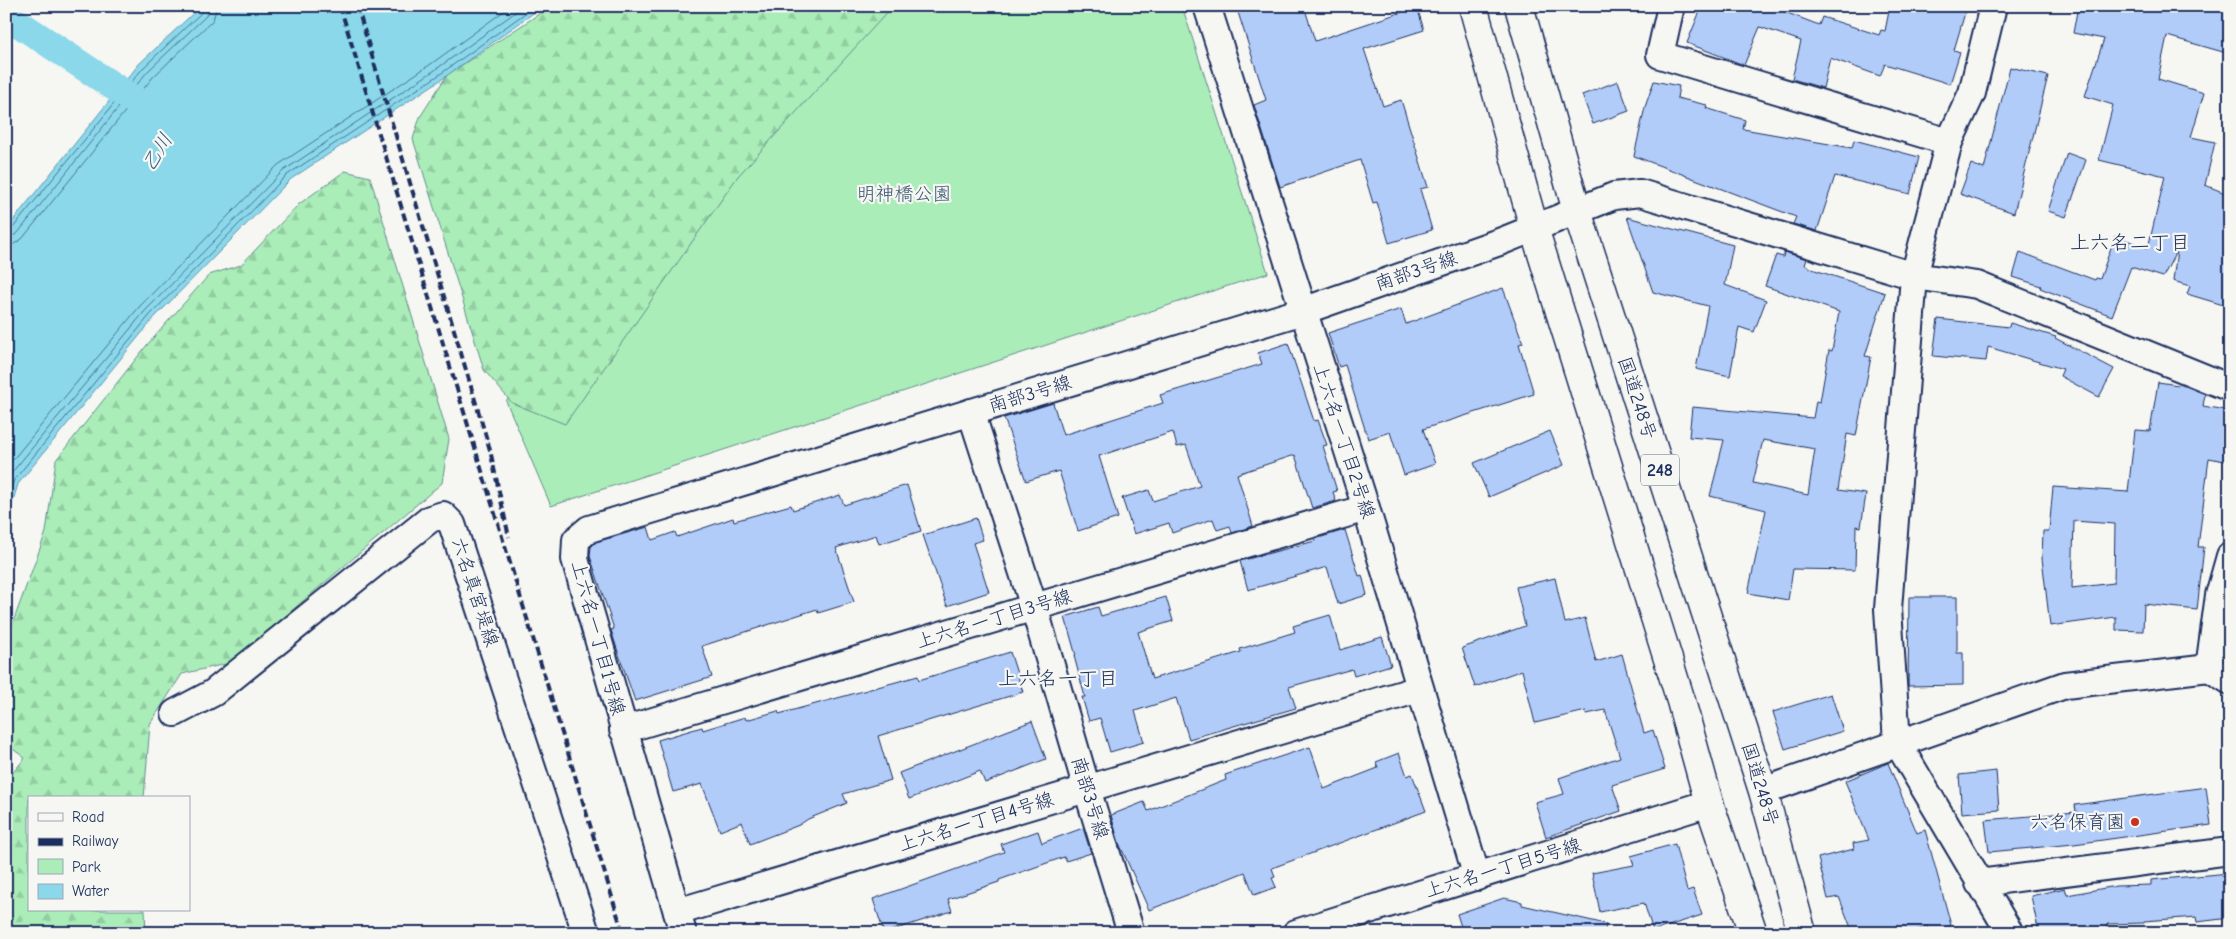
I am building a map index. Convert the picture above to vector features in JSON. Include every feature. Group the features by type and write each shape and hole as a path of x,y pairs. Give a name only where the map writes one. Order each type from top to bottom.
{"highway":[{"name":"248","path":"1473,6 1534,228 1681,701 1710,803 1753,933"},
{"name":"国道248号","path":"1519,6 1577,212 1763,791 1802,933"}],"street":[{"name":"上六名一丁目2号線","path":"1207,6 1366,508 1477,877"},
{"path":"1671,6 1660,55 1949,142"},
{"path":"1993,6 1972,93 1949,142 1914,276 1888,609 1897,742 2010,933"},
{"name":"南部3号線","path":"1131,933 1034,607 971,412 1303,311 1534,228 1614,196 1640,193 1914,276 1977,285 2230,388"},
{"name":"上六名一丁目1号線","path":"680,922 575,559 576,540 589,528 971,412"},
{"name":"上六名一丁目3号線","path":"623,730 1366,508"},
{"name":"六名真宮堤線","path":"175,713 213,693 430,519 443,515 452,524 455,532 586,933"},
{"path":"1763,791 1897,742 2066,685 2219,675 2219,596 2230,556"},
{"name":"上六名一丁目4号線","path":"680,922 1087,790 1419,689"},
{"name":"上六名一丁目5号線","path":"1296,933 1710,803"},
{"path":"1979,883 2230,851"}],"green space":[{"path":"551,6 893,6 738,176 565,424 512,403 484,370 413,139 420,117 447,75"},
{"name":"明神橋公園","path":"835,6 1182,6 1268,273 551,506 506,401 731,96"},
{"path":"345,171 370,177 449,439 442,483 230,663 182,674 150,724 144,796 28,796 28,912 145,912 146,933 6,933 6,781 25,758 6,744 6,655 12,625 46,532 56,460 147,345 209,275 241,265 299,204"}],"water":[{"name":"乙川","path":"201,6 543,6 442,79 291,179 154,318 18,484 6,524 6,229 139,64"}],"building":[{"path":"1236,6 1304,6 1315,41 1417,7 1424,30 1364,49 1383,106 1401,100 1428,187 1420,189 1432,230 1389,243 1377,202 1373,203 1360,160 1280,187 1254,105 1266,100"},
{"path":"1702,6 1769,6 1819,25 1822,17 1879,35 1881,30 1885,31 1890,6 1967,6 1954,50 1960,52 1950,84 1885,64 1880,76 1830,58 1823,88 1792,79 1801,41 1760,27 1744,65 1687,43"},
{"path":"2078,6 2212,6 2230,11 2230,54 2167,36 2158,79 2204,93 2191,137 2215,142 2205,185 2230,195 2230,307 2187,294 2190,286 2173,281 2177,250 2163,277 2131,267 2112,316 2040,288 2041,286 2013,277 2020,252 2095,280 2096,278 2100,279 2115,236 2148,248 2165,176 2099,160 2113,105 2085,96 2104,39 2073,33"},
{"path":"2010,67 2048,76 2014,213 1960,194 1971,164 1984,169"},
{"path":"1618,81 1629,111 1593,124 1582,95"},
{"path":"1654,81 1679,86 1677,98 1707,105 1706,108 1745,120 1743,129 1852,148 1854,140 1919,157 1910,194 1835,176 1817,231 1793,224 1796,217 1634,156 1645,107"},
{"path":"2067,153 2086,160 2066,217 2048,211"},
{"path":"1627,217 1733,245 1725,285 1766,300 1754,332 1739,327 1730,376 1696,369 1708,306 1653,292"},
{"path":"1784,252 1807,259 1805,265 1815,270 1885,293 1865,356 1871,357 1856,436 1847,434 1838,490 1866,494 1861,527 1856,526 1855,570 1793,569 1788,600 1748,593 1766,510 1710,496 1724,440 1689,437 1692,407 1813,418 1816,401 1820,402 1829,350 1832,351 1839,312 1765,286 1776,255 1783,257","holes":["1763,440 1815,449 1808,495 1753,483"]},
{"path":"1503,288 1523,343 1519,344 1534,394 1423,429 1435,464 1404,475 1390,432 1368,439 1345,365 1339,367 1328,333 1401,309 1406,324"},
{"path":"1938,319 2009,327 2010,323 2056,337 2114,369 2099,397 2060,376 2063,369 1988,347 1986,361 1933,356"},
{"path":"1288,343 1314,421 1318,420 1327,445 1323,446 1337,491 1333,492 1336,501 1312,508 1295,455 1237,474 1253,526 1232,533 1230,526 1217,530 1213,519 1172,533 1169,523 1134,534 1122,498 1149,490 1153,501 1200,486 1186,445 1177,447 1173,432 1099,456 1118,518 1078,531 1059,471 1026,481 1004,418 1053,403 1063,435 1163,403 1160,395 1262,364 1258,353"},
{"path":"2158,382 2185,386 2205,394 2203,406 2230,411 2230,462 2209,458 2198,547 2204,547 2197,610 2144,604 2143,631 2116,630 2116,617 2050,626 2042,558 2043,531 2049,531 2053,487 2128,492 2135,430 2150,431","holes":["2074,521 2115,524 2114,583 2072,588"]},
{"path":"1550,431 1564,465 1489,497 1474,463"},
{"path":"907,485 921,531 879,544 876,535 836,548 854,602 818,613 817,609 702,646 712,677 635,701 611,630 614,629 590,556 591,547 596,542 648,527 652,540 675,532 677,537 733,518 734,521 791,505 793,510 840,495 844,505"},
{"path":"976,518 983,540 973,543 989,592 947,606 923,535"},
{"path":"1345,530 1359,576 1362,575 1367,595 1338,604 1327,567 1248,590 1240,561 1315,541 1315,539"},
{"path":"1555,578 1565,623 1585,618 1596,662 1622,654 1644,733 1653,730 1665,769 1612,785 1621,811 1546,837 1535,802 1564,794 1559,778 1620,757 1605,710 1587,714 1586,711 1535,723 1522,670 1475,687 1462,648 1525,626 1516,587"},
{"path":"1166,597 1173,621 1138,632 1152,679 1241,652 1240,649 1295,632 1293,626 1330,615 1340,650 1382,637 1391,665 1354,676 1352,669 1289,687 1296,708 1189,739 1176,698 1135,711 1144,742 1110,752 1100,718 1089,721 1082,697 1085,697 1074,656 1076,656 1065,617 1098,607 1101,616"},
{"path":"1909,597 1957,597 1957,653 1963,653 1963,685 1908,686"},
{"path":"1010,652 1023,692 878,736 891,780 843,794 847,803 808,819 799,825 750,844 742,822 720,831 702,784 673,792 658,740 702,727 703,730 745,717 746,720 778,711 779,714 918,676 919,680"},
{"path":"1831,694 1843,731 1785,749 1773,712"},
{"path":"1032,721 1046,759 985,783 980,771 909,799 899,773"},
{"path":"1310,747 1324,789 1378,768 1376,762 1399,753 1407,776 1412,774 1426,811 1272,868 1275,877 1272,878 1276,887 1254,895 1245,872 1149,910 1119,843 1111,815 1144,802 1148,811 1226,780 1225,775"},
{"path":"1888,763 1917,833 1925,830 1951,925 1935,933 1930,933 1927,926 1911,933 1853,933 1839,897 1828,899 1818,858 1854,849 1853,843 1869,840 1845,781"},
{"path":"1996,771 1999,810 1962,813 1959,775"},
{"path":"2206,787 2211,825 2074,844 1989,852 1985,820 2076,812 2075,805"},
{"path":"1083,828 1091,853 1066,861 1064,857 948,899 952,911 884,933 873,899 1004,852 1001,844 1038,831 1042,843"},
{"path":"1675,844 1687,891 1693,889 1702,915 1653,931 1644,903 1600,912 1592,873 1634,865 1631,856"},
{"path":"2230,873 2230,918 2197,922 2196,917 2144,921 2144,923 2107,924 2108,930 2089,933 2039,933 2031,896 2065,888 2067,895 2116,886 2151,885 2151,880"},
{"path":"1504,898 1522,902 1522,905 1606,924 1605,933 1463,933 1457,914"}],"waterway":[{"path":"6,15 149,110"}],"railway":[{"path":"340,6 623,933"},
{"path":"357,6 490,450 509,537"}],"place":[{"name":"六名保育園","path":"2135,822"}],"district":[{"name":"上六名二丁目","path":"2130,242"},
{"name":"上六名一丁目","path":"1058,678"}]}
